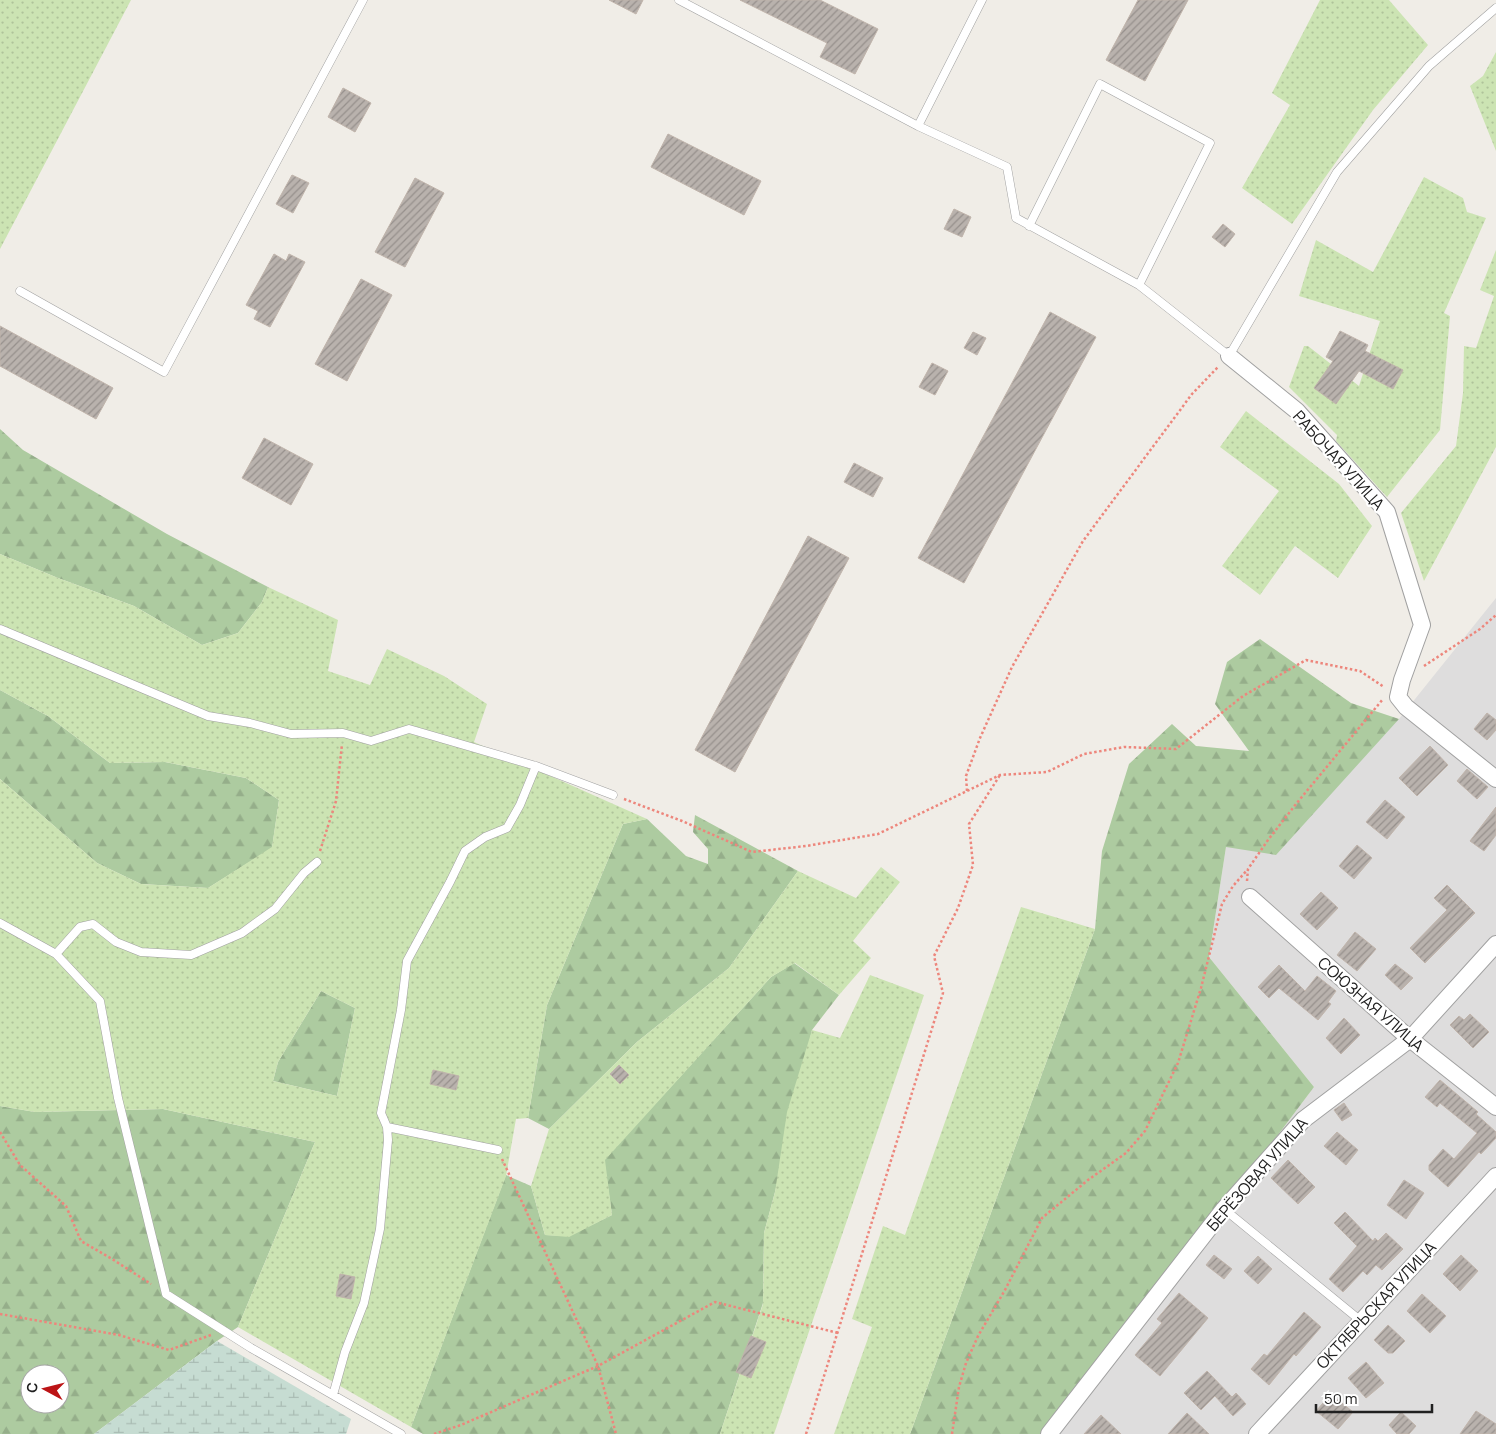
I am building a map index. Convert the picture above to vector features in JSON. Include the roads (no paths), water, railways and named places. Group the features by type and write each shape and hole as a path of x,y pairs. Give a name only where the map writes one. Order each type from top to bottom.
{"street":[{"name":"РАБОЧАЯ УЛИЦА","path":"1228,356 1297,411 1387,512 1422,625 1397,689 1406,707 1496,779"},
{"name":"СОЮЗНАЯ УЛИЦА","path":"1250,897 1410,1040 1496,1107"},
{"name":"БЕРЁЗОВАЯ УЛИЦА","path":"1052,1433 1224,1209 1303,1120 1410,1040 1496,944"},
{"name":"ОКТЯБРЬСКАЯ УЛИЦА","path":"1257,1434 1496,1176"}],"lane":[{"path":"20,291 164,372 363,0"},
{"path":"679,0 918,126 1007,167 1016,218 1139,285 1228,356 1337,172 1429,66 1496,8"},
{"path":"918,126 982,0"},
{"path":"1029,226 1100,84 1168,120 1210,143 1139,285"},
{"path":"0,629 208,716 250,723 291,734 343,733 371,741 409,729 536,766 613,795"},
{"path":"333,1395 345,1352 364,1303 380,1229 388,1140 387,1127 382,1113 401,1010 407,960 466,851 485,837 507,828 520,805 536,766"},
{"path":"56,954 80,927 92,924 116,942 141,952 191,955 242,933 255,924 275,909 304,873 317,862"},
{"path":"0,923 56,954 100,1001 118,1098 166,1294 251,1348 401,1434"},
{"path":"387,1127 498,1150"},
{"path":"1224,1209 1361,1321"}]}
